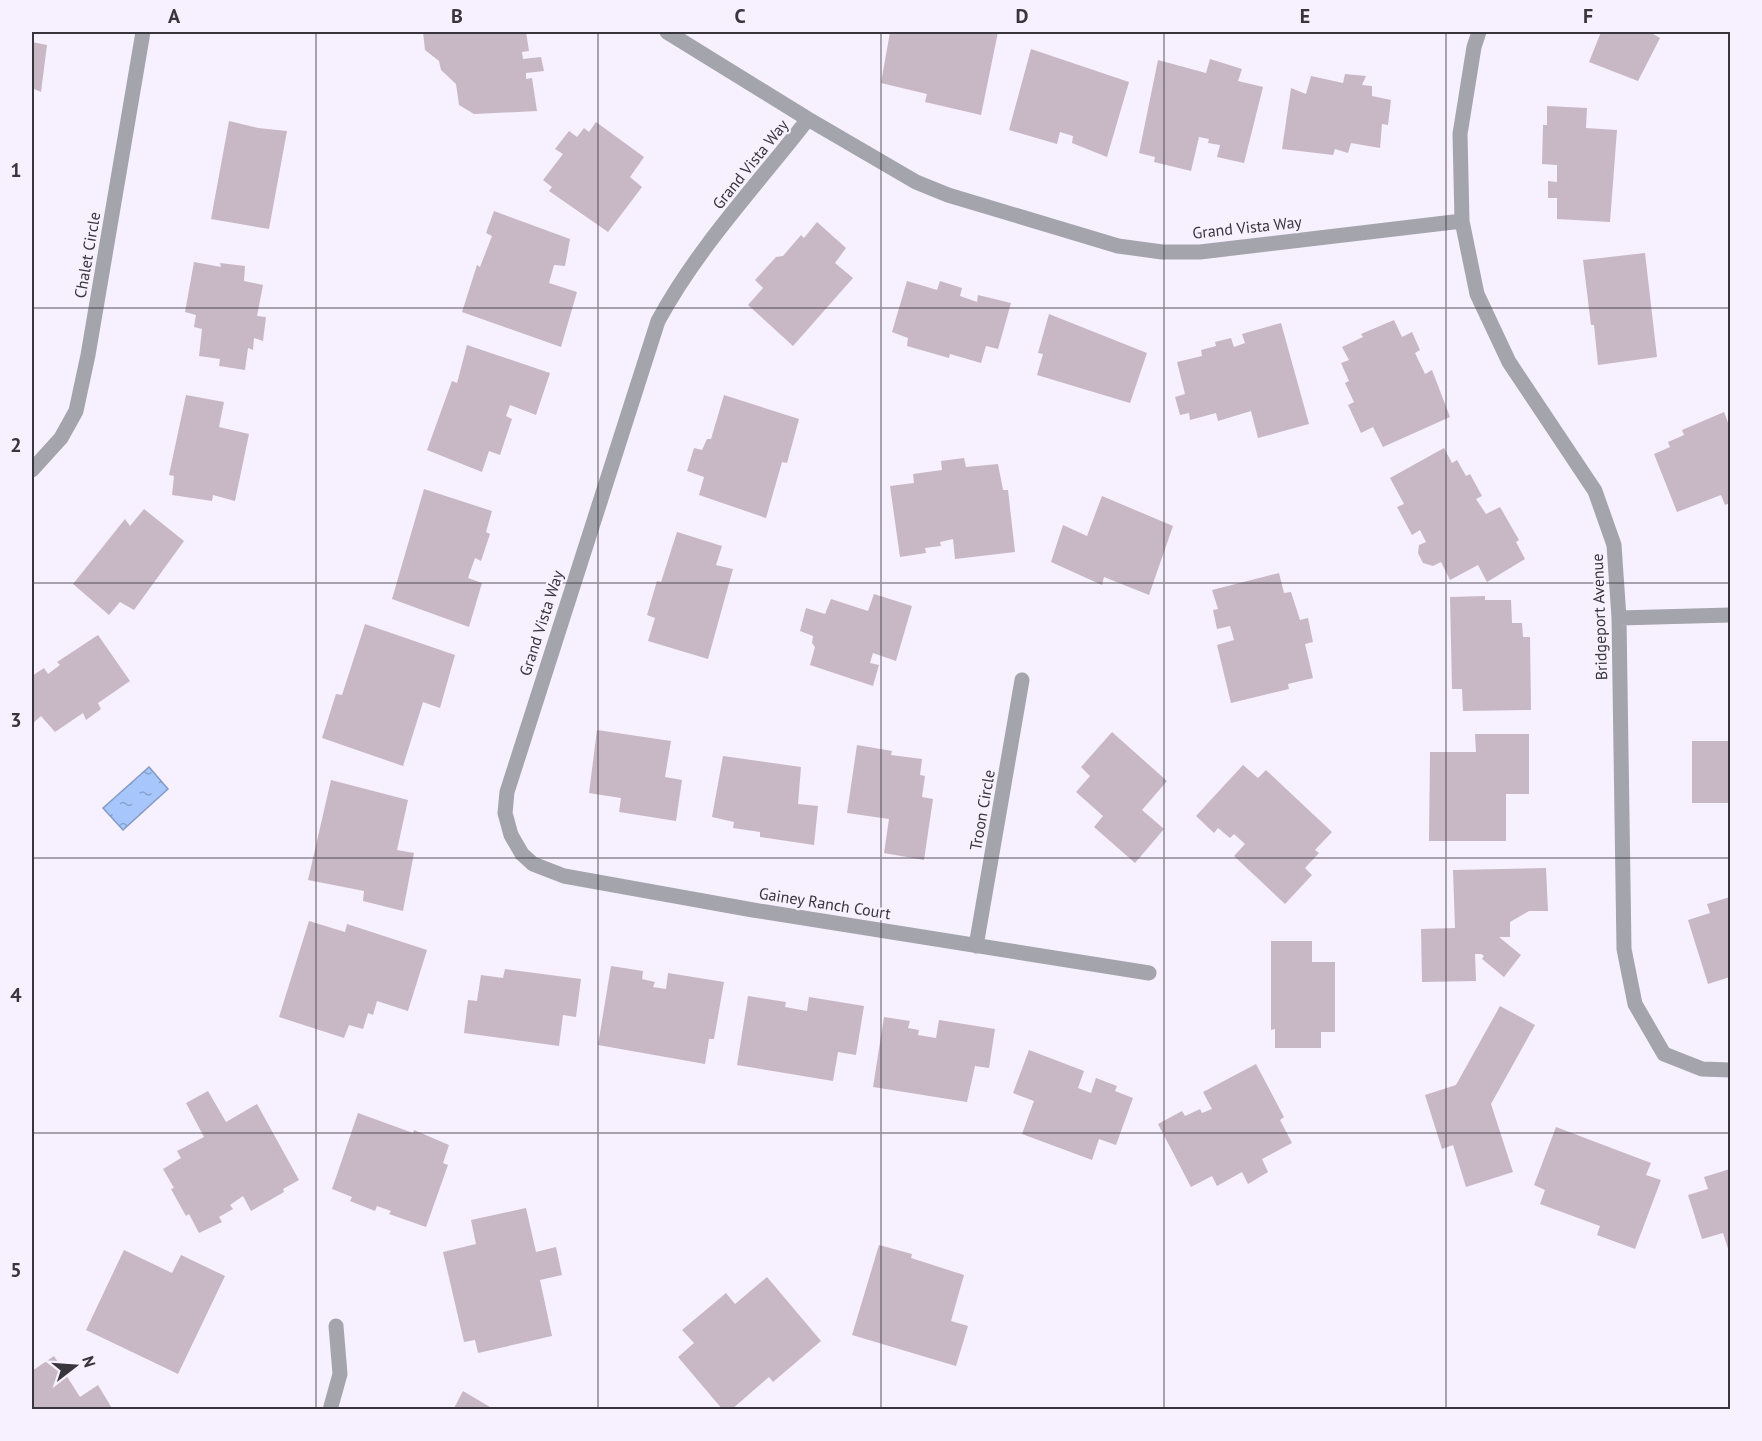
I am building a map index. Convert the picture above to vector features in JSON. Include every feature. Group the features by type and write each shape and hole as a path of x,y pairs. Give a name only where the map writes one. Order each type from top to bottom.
{"street":[{"name":"Chalet Circle","path":"32,470 61,438 76,411 90,343 143,32"},
{"path":"667,32 808,119"},
{"name":"Bridgeport Avenue","path":"1479,32 1474,47 1460,134 1462,221 1478,294 1509,362 1595,491 1614,545 1619,618 1624,949 1635,1004 1664,1054 1702,1069 1731,1070"},
{"name":"Grand Vista Way","path":"511,835 505,813 507,792 658,321 677,286 700,255 808,119 916,182 948,195 1118,246 1162,252 1200,252 1462,221"},
{"path":"1619,618 1731,615"},
{"name":"Troon Circle","path":"976,946 1022,680"},
{"name":"Gainey Ranch Court","path":"511,835 522,854 533,864 564,876 753,910 1149,973"},
{"path":"330,1410 340,1374 336,1326"}],"water":[{"path":"149,767 168,789 123,830 103,808"}],"building":[{"path":"423,32 526,32 529,51 522,52 523,59 541,57 544,71 526,73 526,79 532,78 537,111 474,114 459,105 456,84 441,70 439,61 425,50"},
{"path":"890,32 998,32 981,115 925,102 927,94 881,83"},
{"path":"1601,32 1654,32 1653,34 1660,38 1638,81 1589,62"},
{"path":"32,42 47,45 41,92 34,89 33,99"},
{"path":"1031,49 1129,82 1107,157 1072,143 1073,136 1060,132 1057,144 1009,130"},
{"path":"1210,59 1242,69 1238,81 1263,87 1244,163 1217,157 1220,145 1208,143 1209,139 1199,137 1191,171 1154,162 1155,157 1139,153 1158,60 1206,73"},
{"path":"1345,74 1366,76 1362,85 1372,86 1372,96 1391,100 1388,125 1382,124 1380,148 1351,143 1348,153 1335,149 1333,155 1282,149 1291,88 1306,94 1311,76 1343,83"},
{"path":"1547,106 1587,108 1586,128 1617,130 1610,222 1557,219 1557,198 1548,198 1548,181 1557,182 1557,165 1542,164 1543,125 1547,125"},
{"path":"229,121 258,128 287,131 269,229 211,219"},
{"path":"596,122 644,157 630,177 642,187 608,232 549,191 552,187 543,180 563,154 555,149 569,131 577,137 584,128 589,132"},
{"path":"494,211 570,239 565,266 554,265 549,283 577,292 561,347 462,312 477,265 480,267 492,236 486,233"},
{"path":"817,222 846,248 835,263 853,278 793,346 748,305 763,288 755,280 776,257 783,256 801,235 804,238"},
{"path":"1645,253 1657,357 1598,365 1583,260"},
{"path":"194,262 221,267 220,263 245,266 244,281 263,285 257,316 266,317 263,341 254,338 253,350 248,348 245,370 219,366 220,359 199,356 202,329 194,327 196,315 185,312"},
{"path":"907,281 937,290 940,281 962,288 960,296 977,302 978,295 1011,303 998,349 986,346 981,363 950,354 949,358 907,346 908,338 892,332"},
{"path":"1049,314 1147,353 1130,403 1037,375 1043,354 1038,353"},
{"path":"1394,320 1402,337 1412,332 1420,350 1415,353 1425,374 1432,370 1450,417 1383,447 1373,427 1361,433 1348,405 1354,402 1345,383 1349,381 1341,363 1349,360 1342,347 1363,337 1361,334"},
{"path":"1281,323 1309,424 1258,438 1251,411 1218,421 1216,413 1190,420 1189,413 1180,415 1175,397 1185,394 1177,362 1202,356 1201,350 1216,346 1215,342 1231,338 1234,347 1245,343 1242,334"},
{"path":"467,345 550,373 536,415 510,405 506,416 512,419 500,455 489,451 482,472 427,450 452,381 457,383"},
{"path":"186,395 224,402 219,427 249,434 235,501 213,495 212,501 172,495 174,476 169,475"},
{"path":"724,395 799,419 787,463 782,462 766,518 699,495 704,477 687,471 694,448 702,450 707,439 711,439"},
{"path":"1724,412 1730,428 1730,503 1725,505 1721,495 1677,512 1654,454 1670,447 1668,442 1684,435 1682,430"},
{"path":"1444,448 1452,463 1457,460 1466,476 1470,474 1482,496 1476,499 1486,514 1500,507 1519,540 1516,542 1525,559 1487,582 1478,565 1450,580 1441,562 1433,566 1423,563 1418,553 1419,545 1426,542 1420,530 1412,535 1397,507 1404,504 1390,478"},
{"path":"964,458 966,467 998,464 1003,490 1008,490 1015,552 955,559 953,539 940,542 941,546 925,548 926,553 900,557 890,486 914,483 913,474 942,470 941,461"},
{"path":"424,489 492,511 486,532 490,534 481,561 475,558 468,578 482,583 469,627 392,599"},
{"path":"1102,496 1173,526 1149,595 1104,577 1102,585 1051,562 1063,525 1087,536"},
{"path":"144,509 184,541 134,610 120,602 109,615 73,584 125,519 130,526"},
{"path":"677,532 722,546 716,565 733,569 708,659 648,641 655,618 647,615 657,581 661,582"},
{"path":"1279,573 1284,593 1291,592 1300,620 1308,618 1313,642 1305,644 1313,678 1288,684 1289,689 1231,703 1217,645 1234,640 1230,626 1217,629 1213,610 1218,609 1212,590"},
{"path":"874,594 912,606 896,661 873,653 870,663 879,665 873,686 810,665 815,647 812,643 813,636 800,631 806,608 825,614 831,599 868,611"},
{"path":"1485,596 1485,600 1511,600 1512,623 1522,623 1523,637 1530,637 1531,710 1463,711 1462,689 1452,689 1450,597"},
{"path":"365,624 455,655 440,708 423,702 403,766 322,738 336,694 342,695"},
{"path":"98,635 130,681 98,703 101,709 86,720 83,713 55,732 41,716 32,724 32,676 44,668 48,674 60,665 57,662"},
{"path":"597,730 671,741 665,777 682,780 676,821 619,812 621,798 589,793"},
{"path":"1112,732 1167,781 1142,810 1164,829 1135,863 1094,827 1103,816 1076,792 1090,776 1081,767"},
{"path":"1475,734 1529,734 1529,794 1506,794 1506,841 1429,841 1430,752 1476,752"},
{"path":"1692,741 1730,741 1730,803 1692,803"},
{"path":"857,745 892,751 891,755 922,759 920,775 925,776 922,797 933,799 924,860 884,853 889,819 847,813"},
{"path":"723,756 801,767 798,804 818,806 814,845 760,837 760,832 733,828 734,822 712,817"},
{"path":"1243,765 1258,778 1266,770 1332,832 1315,850 1319,853 1305,868 1312,875 1285,904 1234,856 1245,844 1234,834 1230,838 1218,828 1214,833 1196,816"},
{"path":"331,780 408,800 397,850 414,853 403,911 363,901 364,891 308,880"},
{"path":"1546,868 1548,911 1529,911 1510,922 1510,937 1499,937 1521,955 1504,977 1482,959 1484,956 1475,954 1476,981 1422,982 1421,929 1455,928 1453,870"},
{"path":"1730,897 1730,977 1708,984 1688,920 1710,913 1707,904"},
{"path":"309,921 345,932 347,924 427,950 408,1011 377,1001 373,1015 368,1013 363,1029 349,1025 344,1038 279,1017"},
{"path":"1271,941 1312,941 1312,962 1335,962 1335,1032 1321,1032 1321,1048 1275,1048 1275,1029 1271,1030"},
{"path":"611,966 643,971 642,979 655,982 653,987 666,989 668,973 724,982 714,1039 709,1039 705,1064 598,1045"},
{"path":"505,969 581,979 576,1017 563,1015 559,1046 464,1033 468,1000 477,1001 481,975 503,978"},
{"path":"748,996 786,1002 785,1007 807,1011 809,997 864,1006 856,1055 838,1052 833,1081 737,1065"},
{"path":"1500,1006 1535,1025 1491,1104 1513,1172 1466,1187 1453,1145 1442,1149 1425,1095 1456,1085"},
{"path":"884,1017 910,1021 908,1028 919,1030 918,1035 936,1038 939,1020 995,1029 989,1068 975,1066 967,1102 873,1087"},
{"path":"1029,1050 1084,1071 1078,1088 1091,1093 1096,1078 1117,1086 1115,1091 1133,1098 1116,1145 1099,1139 1092,1160 1022,1134 1034,1101 1013,1093"},
{"path":"1256,1064 1284,1117 1280,1120 1292,1143 1262,1159 1268,1172 1248,1184 1242,1172 1217,1186 1212,1176 1191,1187 1158,1124 1182,1111 1185,1116 1200,1109 1202,1113 1212,1109 1203,1092"},
{"path":"208,1091 226,1122 257,1104 299,1180 283,1189 284,1192 251,1211 243,1196 230,1205 233,1209 219,1217 222,1222 199,1233 189,1214 186,1216 163,1169 181,1158 177,1151 204,1137 186,1103"},
{"path":"358,1113 413,1133 414,1130 449,1145 443,1163 448,1165 426,1227 389,1214 391,1211 377,1206 375,1211 350,1201 352,1197 332,1189"},
{"path":"1556,1127 1651,1163 1646,1175 1661,1180 1635,1249 1597,1235 1600,1226 1540,1204 1545,1190 1534,1185"},
{"path":"1730,1169 1730,1255 1723,1233 1702,1239 1688,1195 1708,1189 1704,1177"},
{"path":"526,1208 536,1252 556,1247 562,1275 540,1280 552,1336 478,1353 475,1340 464,1342 443,1252 476,1244 471,1220"},
{"path":"879,1245 912,1254 911,1258 964,1275 951,1321 968,1326 956,1366 852,1335"},
{"path":"124,1250 172,1273 181,1255 225,1276 178,1374 86,1330"},
{"path":"767,1277 821,1341 773,1382 769,1377 731,1410 723,1410 678,1357 694,1343 682,1330 726,1293 735,1304"},
{"path":"54,1356 80,1397 98,1385 113,1410 32,1410 32,1371"},
{"path":"463,1391 495,1410 453,1410"}]}
